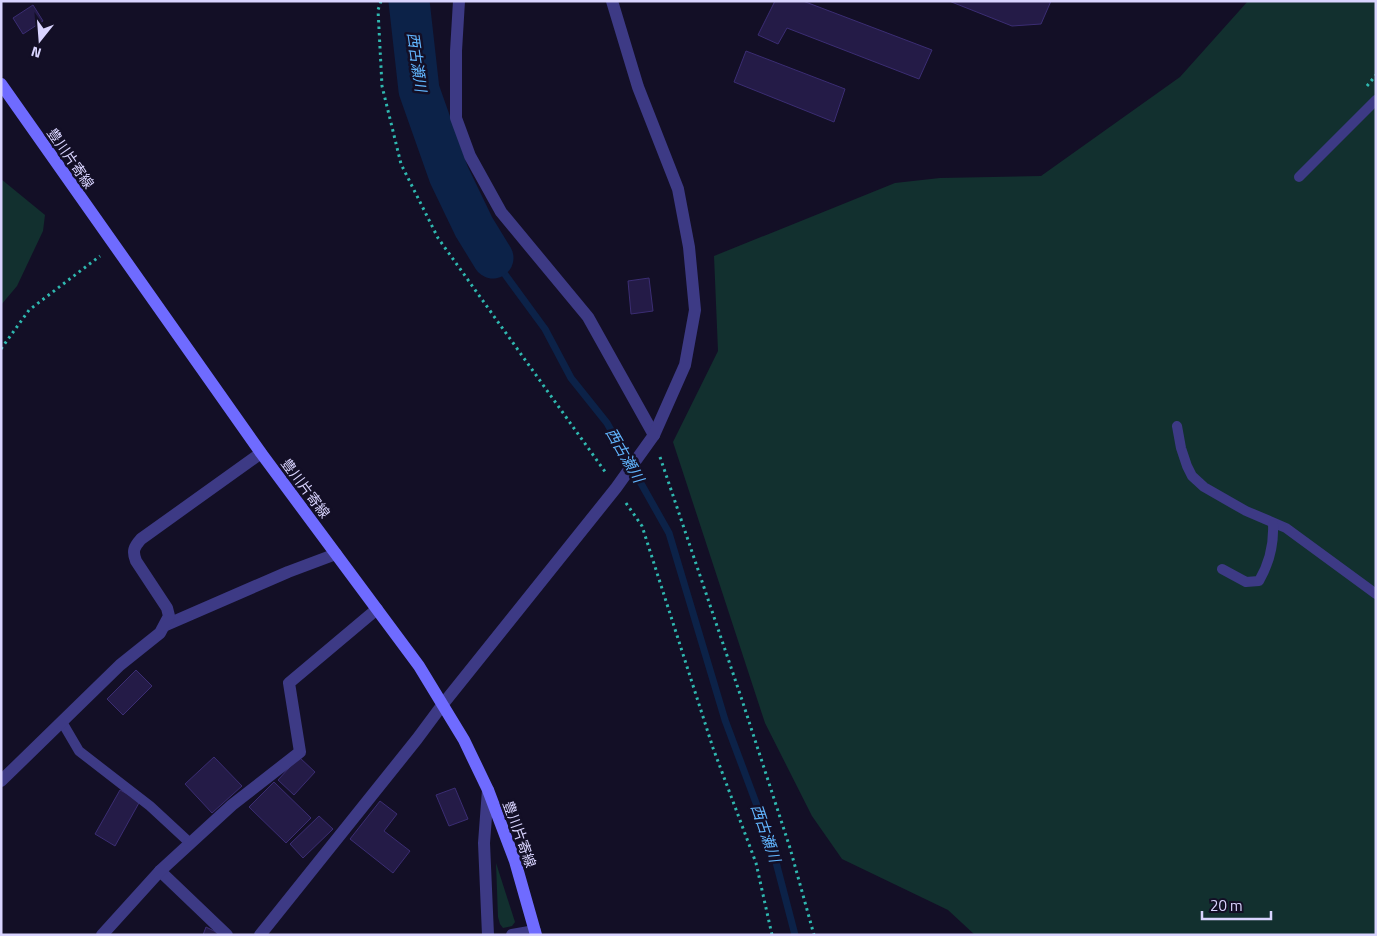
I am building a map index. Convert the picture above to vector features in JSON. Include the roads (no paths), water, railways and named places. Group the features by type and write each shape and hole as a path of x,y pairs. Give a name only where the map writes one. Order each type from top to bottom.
{"main road":[{"name":"豊川片寄線","path":"1,84 261,453 419,666 443,704 464,740 488,790 515,861 536,933"}],"street":[{"path":"459,1 456,51 456,118 470,156 502,212 588,318 654,435"},
{"path":"260,935 417,739 654,435 685,365 695,310 689,246 678,189 638,87 612,1"},
{"path":"1,781 120,664 160,633 166,625 169,616 167,608 136,561 133,554 134,547 141,539 261,453"},
{"path":"166,625 288,572 336,554"},
{"path":"102,935 160,871 232,806 300,752 289,682 377,609"},
{"path":"488,790 484,843 488,935"},
{"path":"160,871 227,935"},
{"path":"512,935 536,933"}],"lane":[{"path":"1299,177 1376,100"},
{"path":"1177,426 1181,448 1192,476 1204,487 1273,524 1286,528 1376,594"},
{"path":"1222,569 1246,582 1259,581 1267,566 1274,541 1273,524"},
{"path":"62,722 80,751 150,806 190,844"}],"waterway":[{"name":"西古瀬川","path":"409,1 419,90 449,175 474,227 493,258"},
{"name":"西古瀬川","path":"493,258 545,329 571,378 607,423 669,533 725,720 771,843 795,935"}]}
